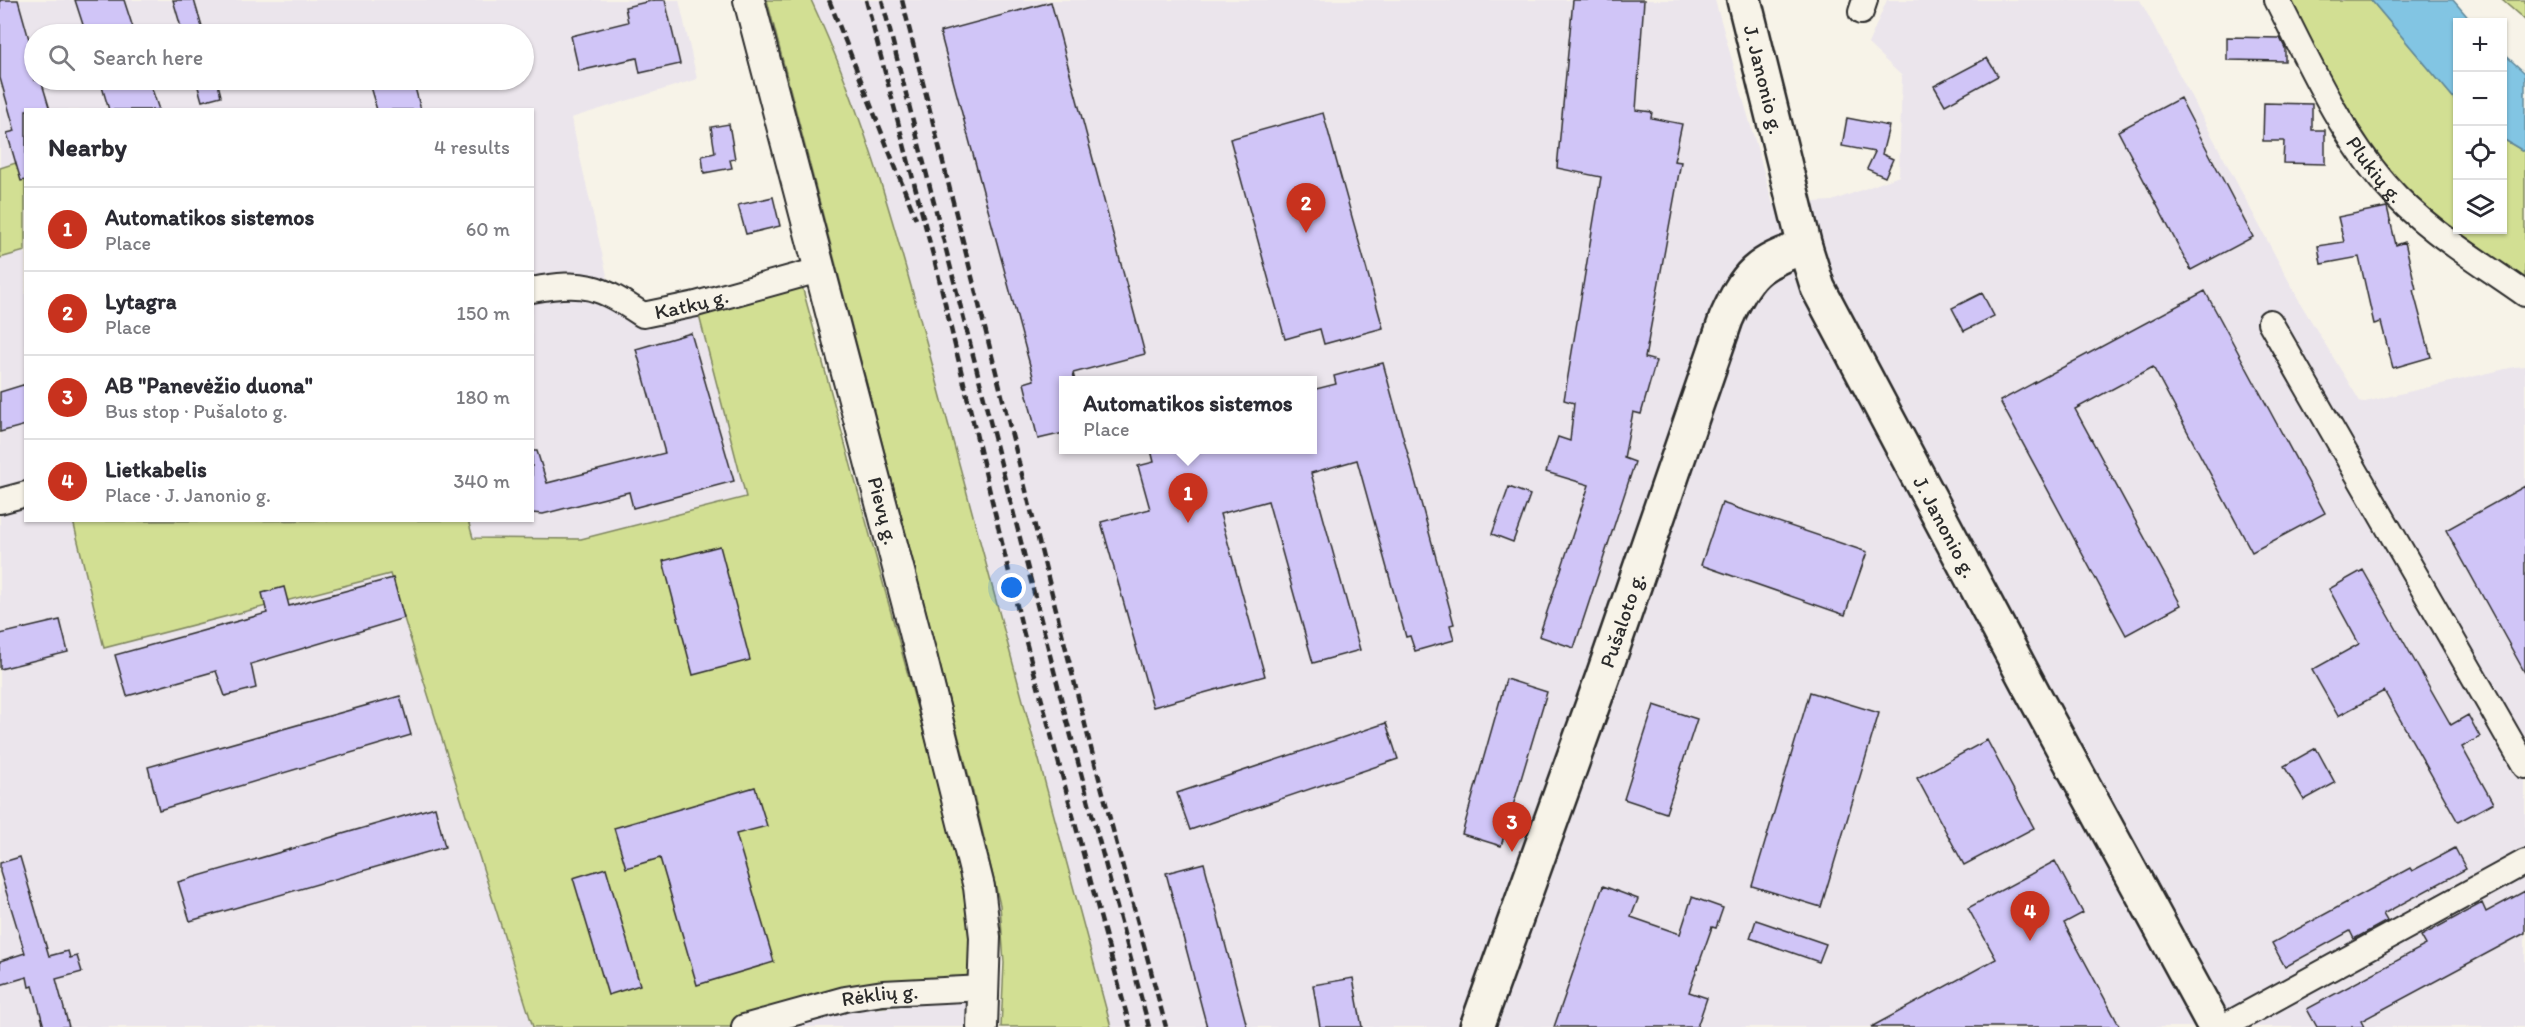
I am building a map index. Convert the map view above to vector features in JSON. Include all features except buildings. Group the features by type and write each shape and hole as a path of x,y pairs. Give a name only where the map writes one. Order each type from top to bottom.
{"main road":[{"name":"J. Janonio g.","path":"1744,0 1805,247 1818,288 2215,1027"},
{"name":"Pušaloto g.","path":"1477,1027 1603,676 1726,320 1740,289 1760,266 1780,255 1805,247"}],"street":[{"name":"Pievų g.","path":"749,0 919,648 979,887 985,937 982,1027"},
{"name":"Plukių g.","path":"2277,0 2352,139 2386,184 2431,228 2525,294"},
{"name":"Katkų g.","path":"534,290 580,285 611,293 643,315 696,304 819,270"},
{"path":"2270,322 2525,766"},
{"path":"0,501 24,495"},
{"path":"2223,1027 2525,862"},
{"name":"Rėklių g.","path":"744,1027 845,999 883,993 984,988"}],"shaded area":[{"path":"0,0 679,0 697,79 571,118 611,293 643,315 696,304 746,497 581,539 473,538 468,522 534,522 534,108 24,108 24,160 0,168"},
{"path":"811,0 1715,0 1773,204 1832,201 1899,176 1902,76 1868,44 1887,0 2140,0 2302,306 2361,403 2525,366 2525,1027 1111,1027 905,267 863,130"},
{"path":"24,251 24,522 73,522 104,648 390,573 533,1027 0,1027 0,258"},
{"path":"969,998 966,1027 780,1027 834,1012"}],"green space":[{"path":"767,0 811,0 834,53 874,163 924,332 1111,1027 1001,1027 1004,963 1000,905 974,796"},
{"path":"2285,0 2371,0 2453,97 2453,234 2507,234 2507,141 2525,152 2525,285 2439,225 2390,177 2362,138"},
{"path":"2502,0 2525,0 2525,20"},
{"path":"24,160 24,251 0,258 0,168"},
{"path":"799,275 967,891 973,941 969,998 834,1012 780,1027 533,1027 390,574 104,648 73,522 469,522 473,538 581,539 746,497 696,304"}],"water":[{"path":"2371,0 2453,0 2469,18 2453,18 2453,97"},
{"path":"2507,57 2525,73 2525,152 2507,141"}],"railway":[{"path":"829,0 916,219"},
{"path":"866,0 938,274 1022,627 1130,1027"},
{"path":"882,0 1063,706 1149,1027"},
{"path":"902,0 1092,752 1166,1027"}],"place":[{"name":"Lytagra","path":"1306,233"},
{"name":"Automatikos sistemos","path":"1188,523"},
{"name":"AB \"Panevėžio duona\"","path":"1512,852"},
{"name":"Lietkabelis","path":"2030,941"}]}
